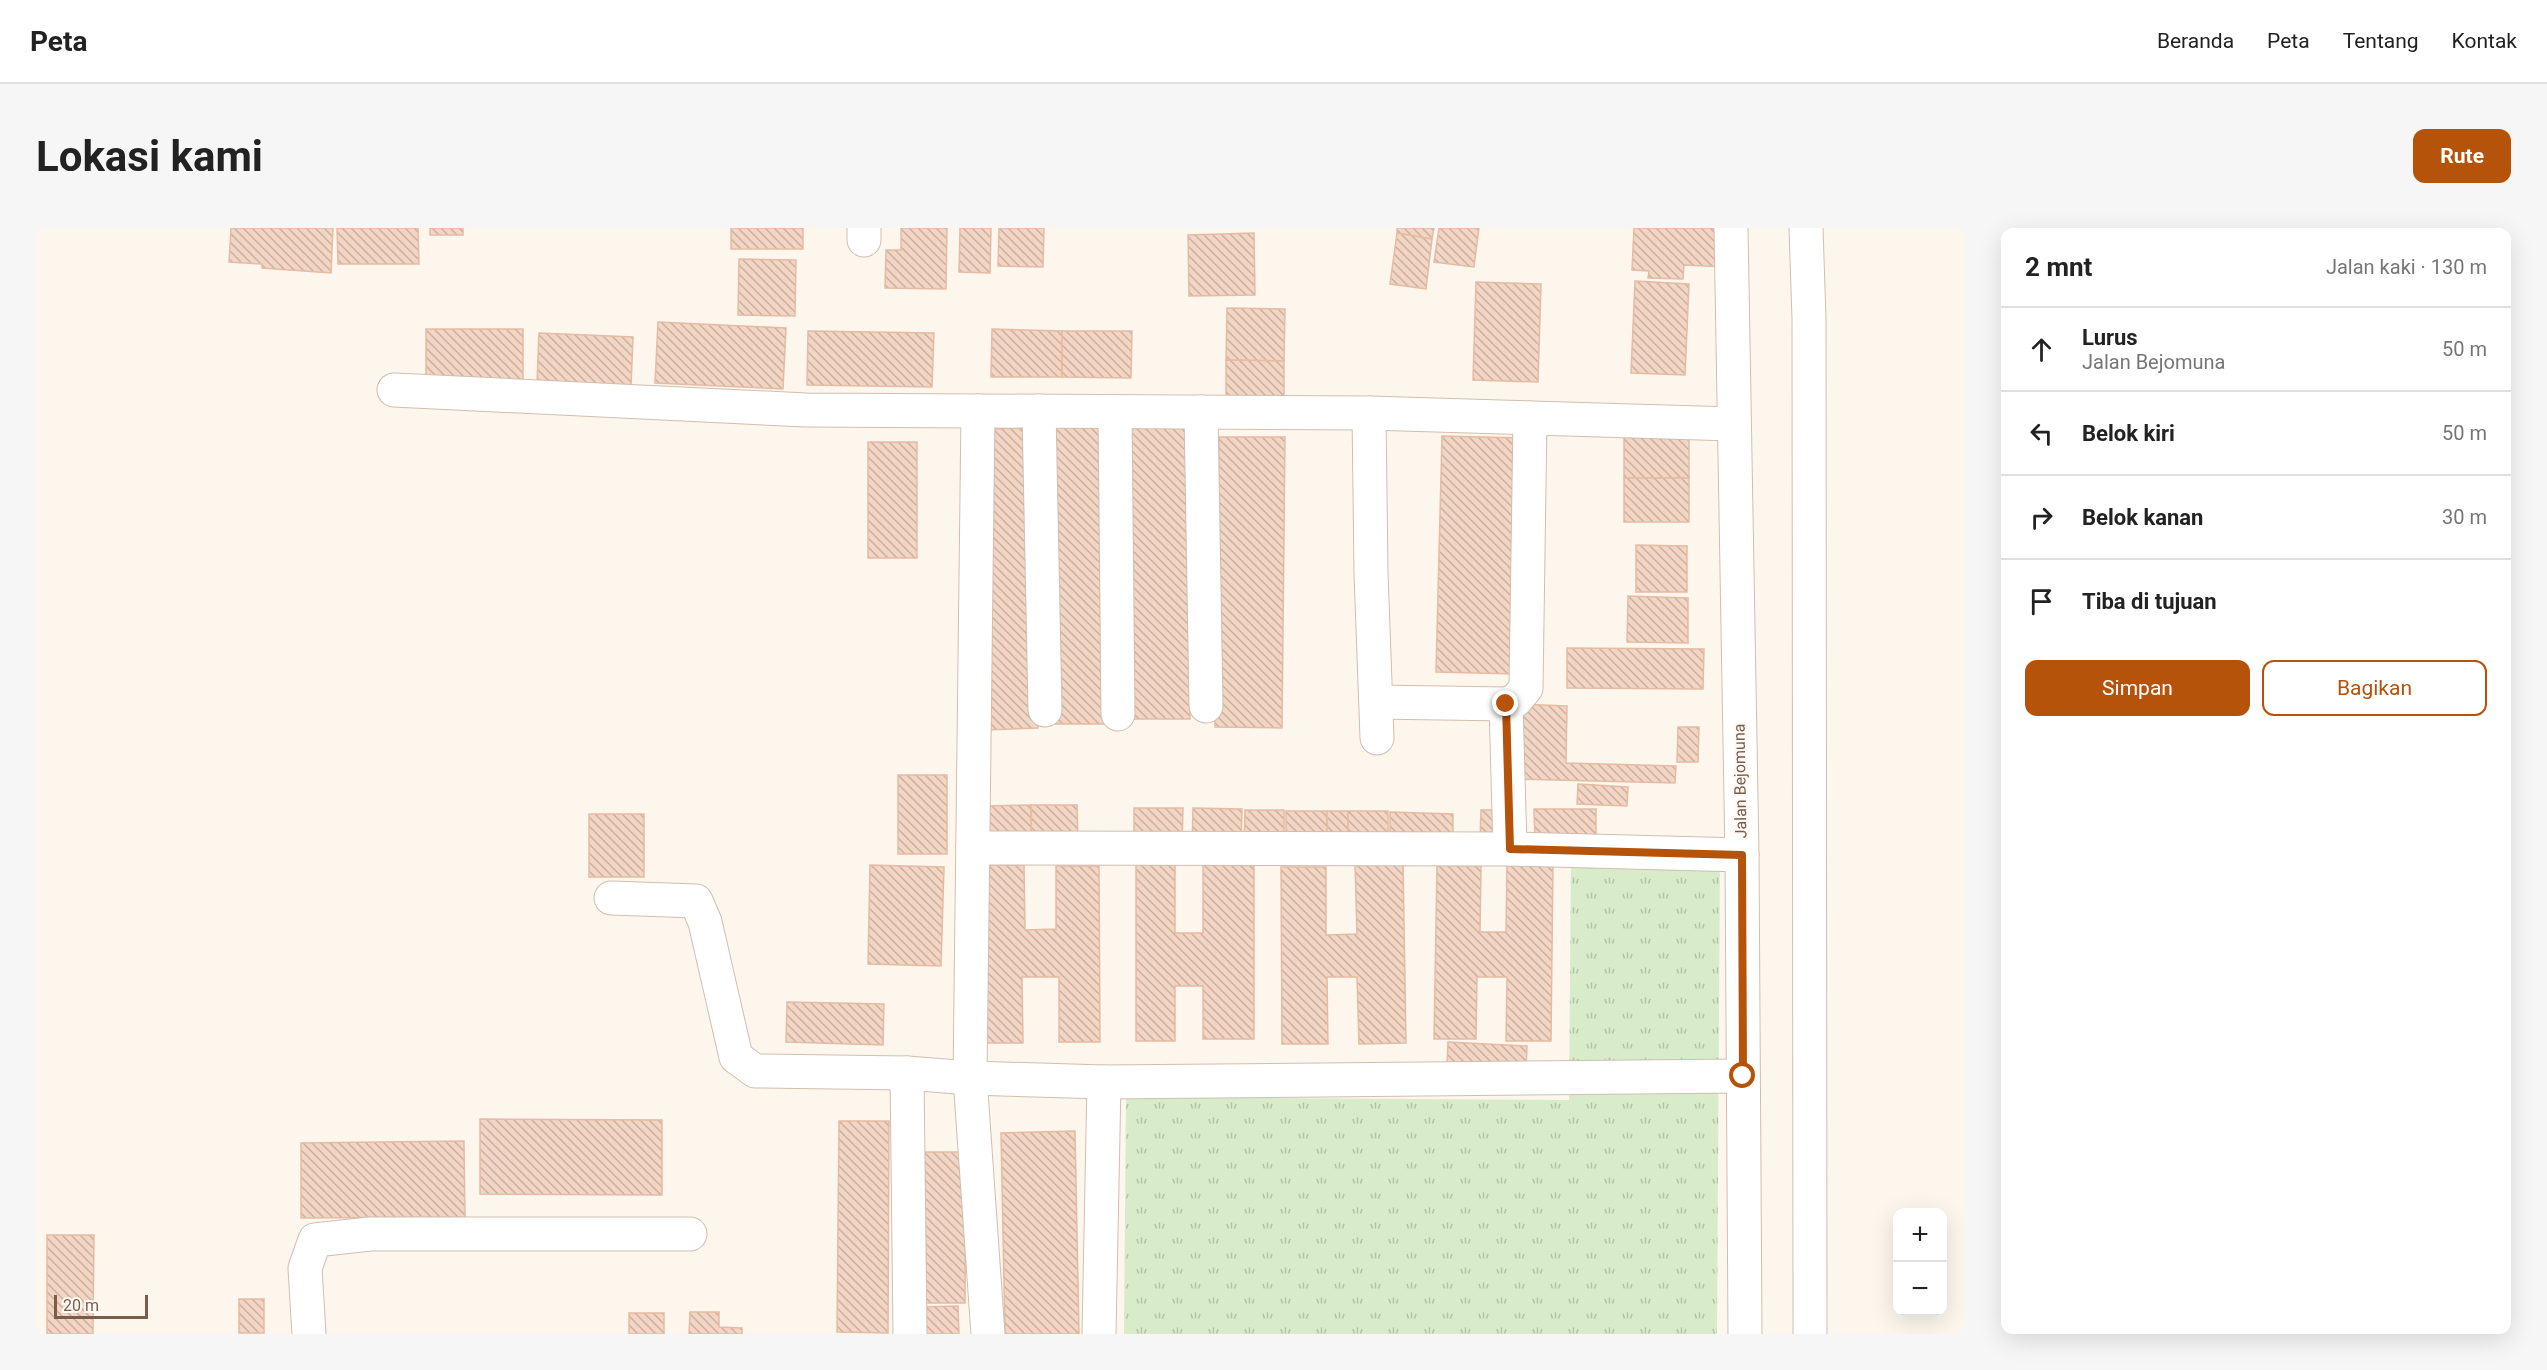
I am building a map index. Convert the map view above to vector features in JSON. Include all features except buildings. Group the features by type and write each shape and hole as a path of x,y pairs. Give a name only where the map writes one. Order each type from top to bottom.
{"street":[{"name":"Jalan Bejomuna","path":"1731,228 1742,855 1745,1334"},
{"path":"1806,228 1809,319 1810,1334"},
{"path":"394,390 806,410 1369,413 1733,424"},
{"path":"978,411 970,1078 988,1334"},
{"path":"1039,411 1045,710"},
{"path":"1115,412 1118,714"},
{"path":"1201,412 1206,705"},
{"path":"1369,413 1371,573 1377,738"},
{"path":"1376,702 1506,704 1516,700 1526,688 1530,418"},
{"path":"1506,704 1510,849"},
{"path":"974,848 1510,849 1742,855"},
{"path":"611,898 696,901 705,922 727,1028 736,1056 755,1071 906,1073 970,1078 1104,1082 1743,1076"},
{"path":"906,1073 909,1334"},
{"path":"1099,1334 1104,1082"},
{"path":"309,1334 305,1268 315,1240 370,1234 690,1234"}],"green space":[{"path":"1571,855 1720,856 1717,1334 1124,1334 1126,1097 1569,1100"}],"route":[{"path":"1506,704 1510,849 1742,855 1743,1076"}]}
